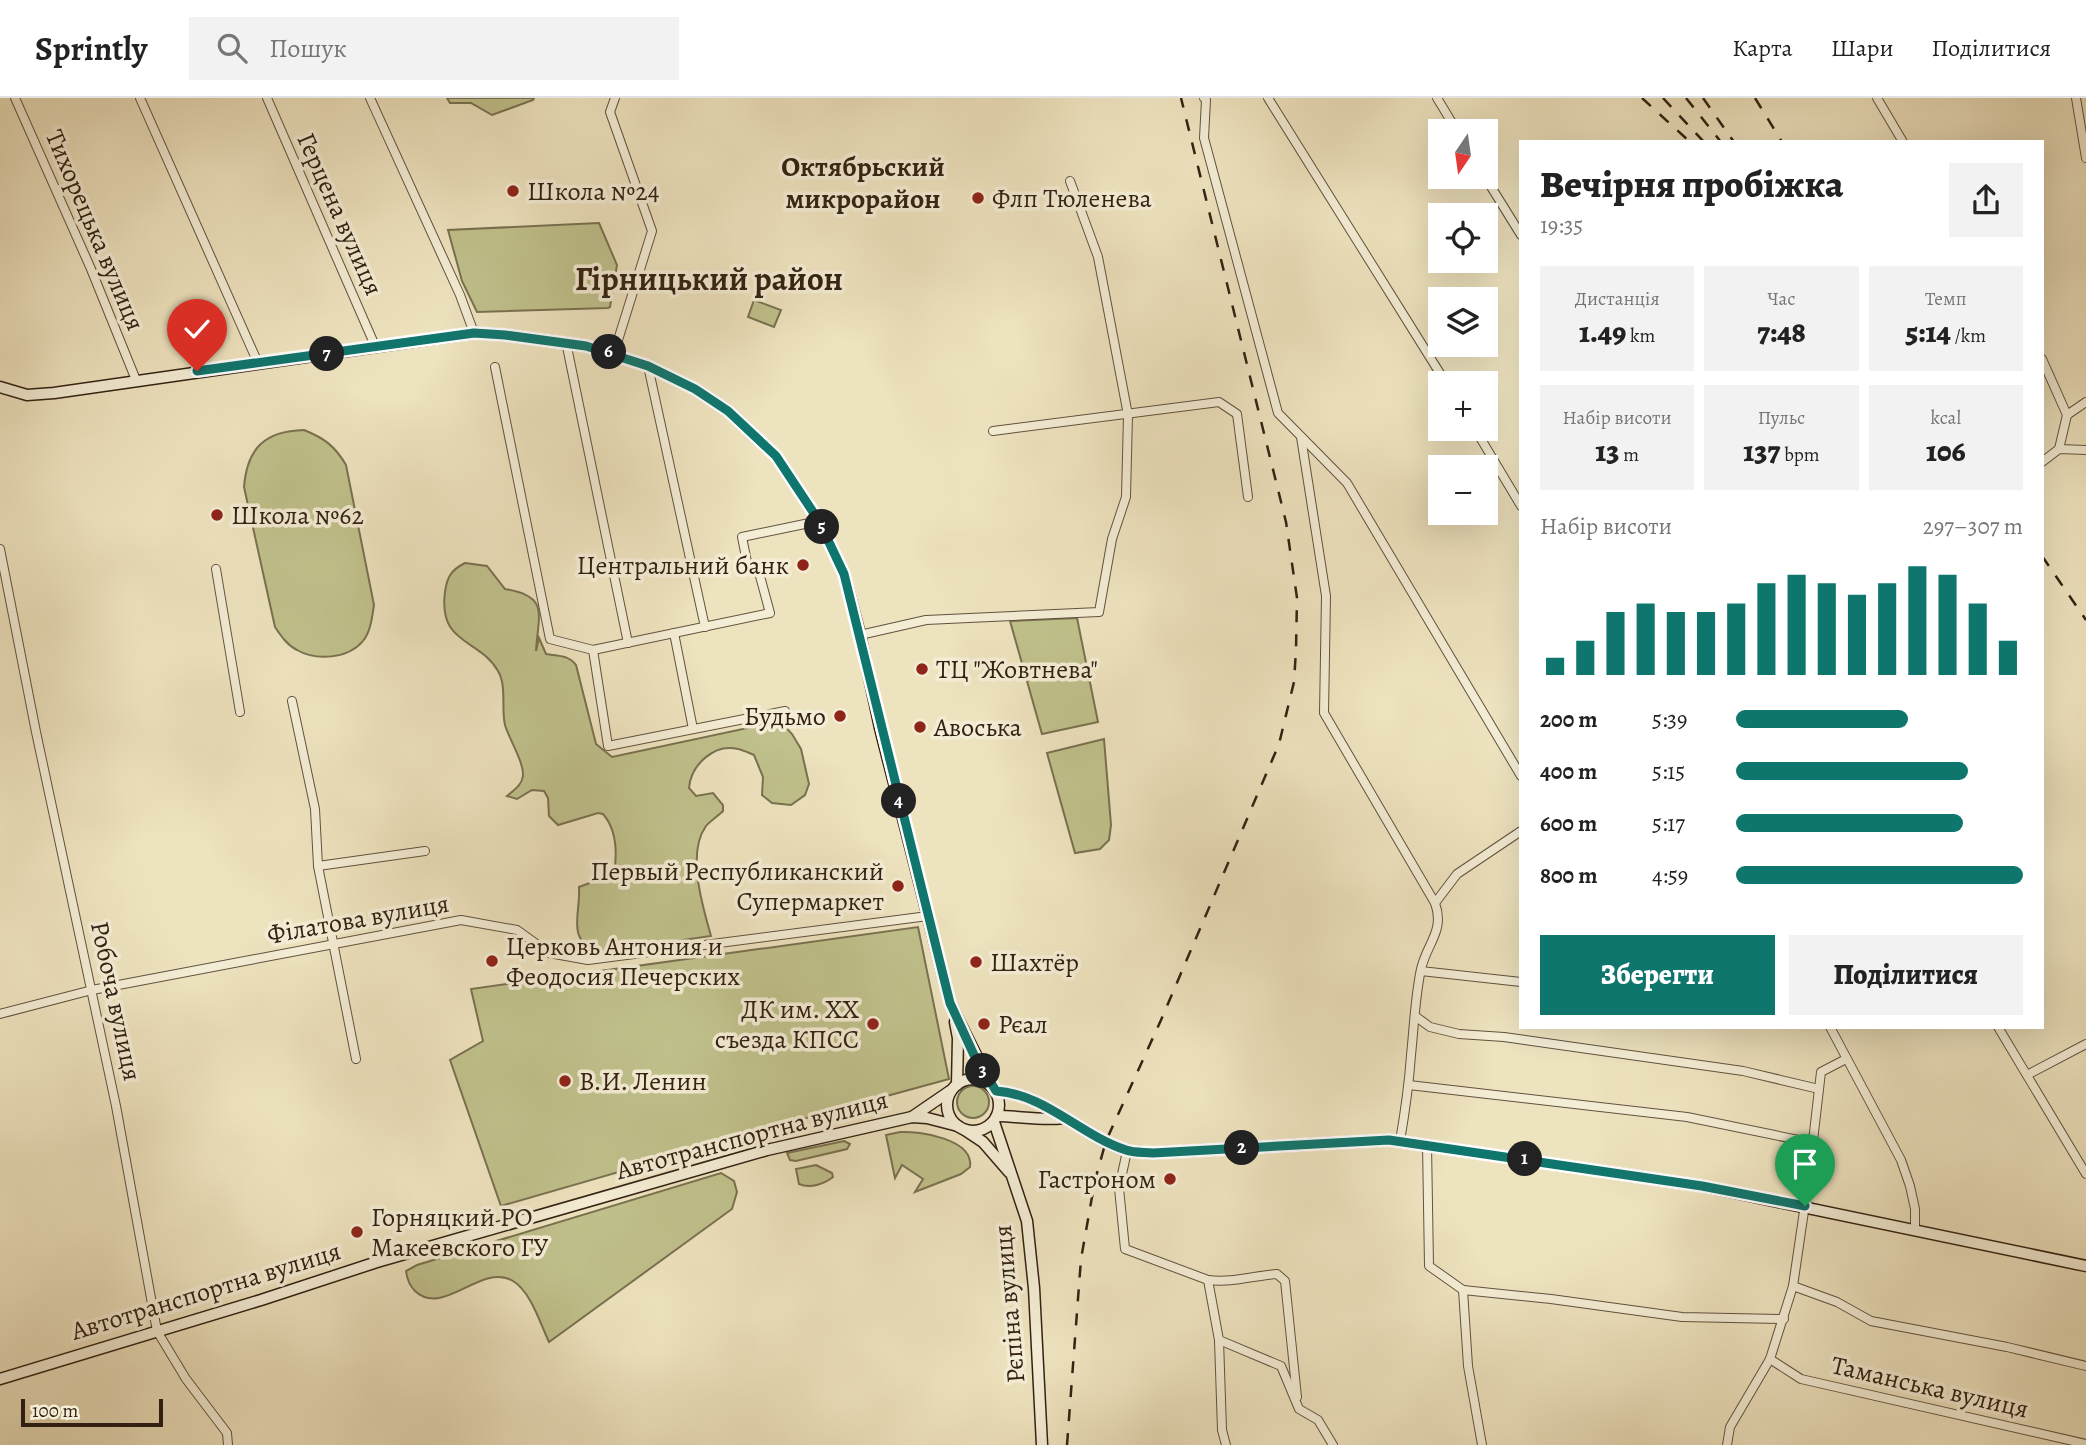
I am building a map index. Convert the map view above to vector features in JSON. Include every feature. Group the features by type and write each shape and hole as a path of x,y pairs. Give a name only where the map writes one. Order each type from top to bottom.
{"main road":[{"path":"0,387 27,395 474,333 566,342 614,353 695,389 728,411 776,456 819,521 844,574 958,1038 954,1088 947,1103 949,1116 983,1142 1014,1180"},
{"path":"950,1003 999,1101 995,1119"},
{"path":"912,1117 968,1079 980,1080 993,1088 1030,1098 1127,1151 1153,1153 1389,1140 1427,1144 1702,1186 2086,1266"},
{"path":"912,1117 981,1130 995,1119 1026,1116 1051,1120 1066,1118"},
{"name":"Автотранспортна вулиця","path":"0,1379 377,1262 755,1153 912,1117"},
{"name":"Рєпіна вулиця","path":"995,1119 1027,1221 1034,1288 1042,1445"}],"street":[{"name":"Тихорецька вулиця","path":"15,98 91,269 136,380"},
{"path":"140,98 258,363"},
{"name":"Герцена вулиця","path":"267,98 376,348"},
{"path":"370,98 460,295 474,333"},
{"path":"614,353 652,231 610,112 615,98"},
{"path":"1204,98 1204,138 1278,412 1347,483 1519,773"},
{"path":"1268,98 1439,371"},
{"path":"1437,98 1450,119"},
{"path":"1877,98 1902,140"},
{"path":"2076,98 2086,158"},
{"path":"860,635 926,620 1099,612 1112,539 1126,497 1127,414 1098,257 1070,181"},
{"path":"1492,189 1519,232"},
{"path":"566,342 628,643"},
{"path":"2044,363 2067,415 2059,449 2044,460"},
{"path":"648,366 705,627"},
{"path":"495,367 550,639 593,650 769,613 757,565 748,567 742,537 819,521"},
{"path":"993,431 1219,402 1237,414 1248,497"},
{"path":"2067,415 2086,402"},
{"path":"1301,436 1326,596 1324,713 1435,903 1440,916 1437,934 1427,948 1420,971 1409,1085 1400,1141"},
{"path":"1482,441 1519,503"},
{"path":"2059,449 2086,450"},
{"name":"Робоча вулиця","path":"0,549 2,577 116,1106 157,1331 186,1379 227,1433 228,1445"},
{"path":"216,569 240,712"},
{"path":"674,633 692,729"},
{"path":"593,650 608,746 785,711"},
{"path":"292,701 315,809 318,866 356,1059"},
{"path":"1435,903 1457,874 1519,832"},
{"path":"318,866 425,851"},
{"name":"Філатова вулиця","path":"0,1014 92,990 461,920 517,930 549,953 588,960 928,916"},
{"path":"1420,971 1519,982"},
{"path":"1415,1016 1430,1027 1459,1034 1504,1037 1742,1071 1819,1090"},
{"path":"1831,1029 1901,1160 1910,1186 1915,1229"},
{"path":"1999,1029 2086,1174"},
{"path":"2026,1075 2086,1044"},
{"path":"1727,1445 1730,1427 1770,1359 1793,1286 1821,1072 1846,1059"},
{"path":"1409,1085 1687,1117 1813,1143"},
{"path":"1427,1144 1429,1266 1463,1290 1682,1317 1784,1319"},
{"path":"1127,1151 1119,1188 1125,1249 1208,1280 1228,1283 1253,1276 1276,1274 1285,1282 1300,1409"},
{"path":"1208,1280 1219,1340 1222,1430 1226,1445"},
{"path":"1793,1286 1837,1302 1871,1321 2086,1366"},
{"path":"1463,1290 1468,1366 1482,1445"},
{"path":"1219,1340 1281,1366 1300,1409 1318,1420 1333,1445"},
{"name":"Таманська вулиця","path":"1770,1359 1801,1379 2086,1444"}],"green space":[{"path":"447,98 534,98 492,115 471,103 450,103"},
{"path":"599,223 617,265 608,308 477,312 462,281 448,230"},
{"path":"754,300 781,310 774,327 748,317"},
{"path":"304,430 328,443 346,465 374,605 366,637 357,647 341,655 322,657 305,654 287,643 275,627 244,487 249,462 260,444 279,434"},
{"path":"465,563 487,566 505,589 519,592 535,602 539,617 536,651 539,638 546,654 567,658 576,665 596,744 612,757 780,721 792,734 801,749 809,784 805,795 791,805 772,803 762,795 763,777 754,755 740,749 720,749 705,758 694,771 689,788 696,796 713,793 723,805 723,811 706,826 697,851 698,881 711,936 599,952 582,941 577,925 579,887 614,874 616,851 611,827 603,814 598,813 558,825 549,816 548,798 544,791 532,790 517,799 507,796 519,785 523,770 505,725 501,677 490,660 454,632 444,609 449,578 456,568"},
{"path":"1077,618 1098,722 1042,734 1010,621"},
{"path":"1104,739 1111,825 1109,840 1100,849 1075,853 1047,753"},
{"path":"918,927 949,1079 501,1206 450,1060 483,1041 471,989"},
{"path":"973,1086 985,1090 989,1102 985,1114 973,1118 961,1114 957,1102 961,1090"},
{"path":"900,1132 932,1135 955,1143 969,1157 970,1167 961,1174 915,1192 923,1179 902,1165 895,1178 886,1135"},
{"path":"844,1141 850,1144 847,1149 796,1161 790,1160 787,1153"},
{"path":"816,1165 832,1173 833,1177 817,1185 799,1184 796,1169"},
{"path":"721,1173 734,1181 737,1192 732,1209 549,1342 530,1300 513,1281 501,1277 489,1278 450,1295 426,1298 415,1291 408,1279 406,1271 417,1265"}],"railway":[{"path":"1067,1445 1081,1259 1095,1180 1106,1141 1279,744 1294,682 1297,598 1286,522 1181,98"},
{"path":"1642,98 1688,140"},
{"path":"1663,98 1702,140"},
{"path":"1686,98 1719,140"},
{"path":"1703,98 1733,140"},
{"path":"1755,98 1781,140"},
{"path":"2044,559 2086,620"}],"place":[{"name":"Школа №24","path":"513,191"},
{"name":"Флп Тюленева","path":"978,198"},
{"name":"Школа №62","path":"217,515"},
{"name":"Центральний банк","path":"803,565"},
{"name":"ТЦ \"Жовтнева\"","path":"922,669"},
{"name":"Будьмо","path":"840,716"},
{"name":"Авоська","path":"920,727"},
{"name":"Первый Республиканский Супермаркет","path":"898,886"},
{"name":"Церковь Антония и Феодосия Печерских","path":"492,961"},
{"name":"Шахтёр","path":"976,962"},
{"name":"ДК им. XX съезда КПСС","path":"873,1024"},
{"name":"Рєал","path":"984,1024"},
{"name":"В.И. Ленин","path":"565,1081"},
{"name":"Гастроном","path":"1170,1179"},
{"name":"Горняцкий РО Макеевского ГУ","path":"357,1232"}],"district":[{"name":"Октябрьский микрорайон","path":"863,183"},
{"name":"Гірницький район","path":"709,278"}],"route":[{"path":"197,371 474,333 505,335 566,342 614,353 695,389 728,411 776,456 819,521 844,574 950,1003 974,1055 996,1091 1030,1098 1127,1151 1153,1153 1389,1140 1702,1186 1805,1206"}]}
